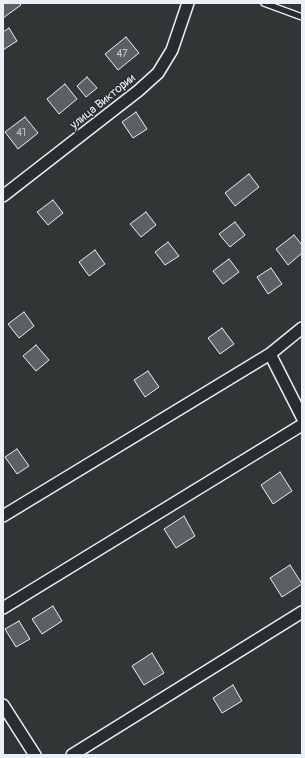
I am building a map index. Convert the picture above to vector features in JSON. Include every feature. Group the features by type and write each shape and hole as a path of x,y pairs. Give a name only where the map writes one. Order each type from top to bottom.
{"street":[{"name":"улица Виктории","path":"3,196 138,91 158,73 172,50 188,3"},
{"path":"3,516 270,354 302,328"},
{"path":"270,354 302,417"},
{"path":"3,608 302,425"},
{"path":"72,755 302,612"},
{"path":"3,705 35,755"}],"lane":[{"path":"264,3 302,17"}],"building":[{"path":"3,3 19,3 21,5 3,18"},
{"path":"9,28 17,41 3,50 3,32"},
{"path":"126,37 139,53 118,70 105,54"},
{"path":"87,77 97,88 86,97 77,86"},
{"path":"65,84 77,99 59,114 47,99"},
{"path":"136,112 147,129 133,138 122,122"},
{"path":"25,117 38,133 18,149 5,132"},
{"path":"249,174 259,187 235,206 225,193"},
{"path":"53,200 63,213 48,225 37,212"},
{"path":"146,212 156,225 141,237 130,224"},
{"path":"235,222 245,235 230,247 219,234"},
{"path":"294,235 302,245 302,253 288,265 276,249"},
{"path":"168,242 179,256 165,265 155,252"},
{"path":"95,250 105,264 89,276 79,262"},
{"path":"229,259 239,272 223,284 213,271"},
{"path":"271,268 282,284 268,294 257,277"},
{"path":"24,312 34,326 19,338 8,324"},
{"path":"222,328 234,344 220,354 208,338"},
{"path":"36,345 49,360 36,371 23,356"},
{"path":"148,371 159,387 145,397 134,380"},
{"path":"17,449 29,466 17,474 5,457"},
{"path":"280,472 292,491 273,504 261,485"},
{"path":"184,516 195,536 176,548 164,529"},
{"path":"290,565 302,584 282,597 270,578"},
{"path":"53,606 62,621 42,634 32,619"},
{"path":"19,621 30,639 16,647 5,629"},
{"path":"152,653 164,673 144,685 132,666"},
{"path":"233,685 242,701 222,713 213,698"}]}
